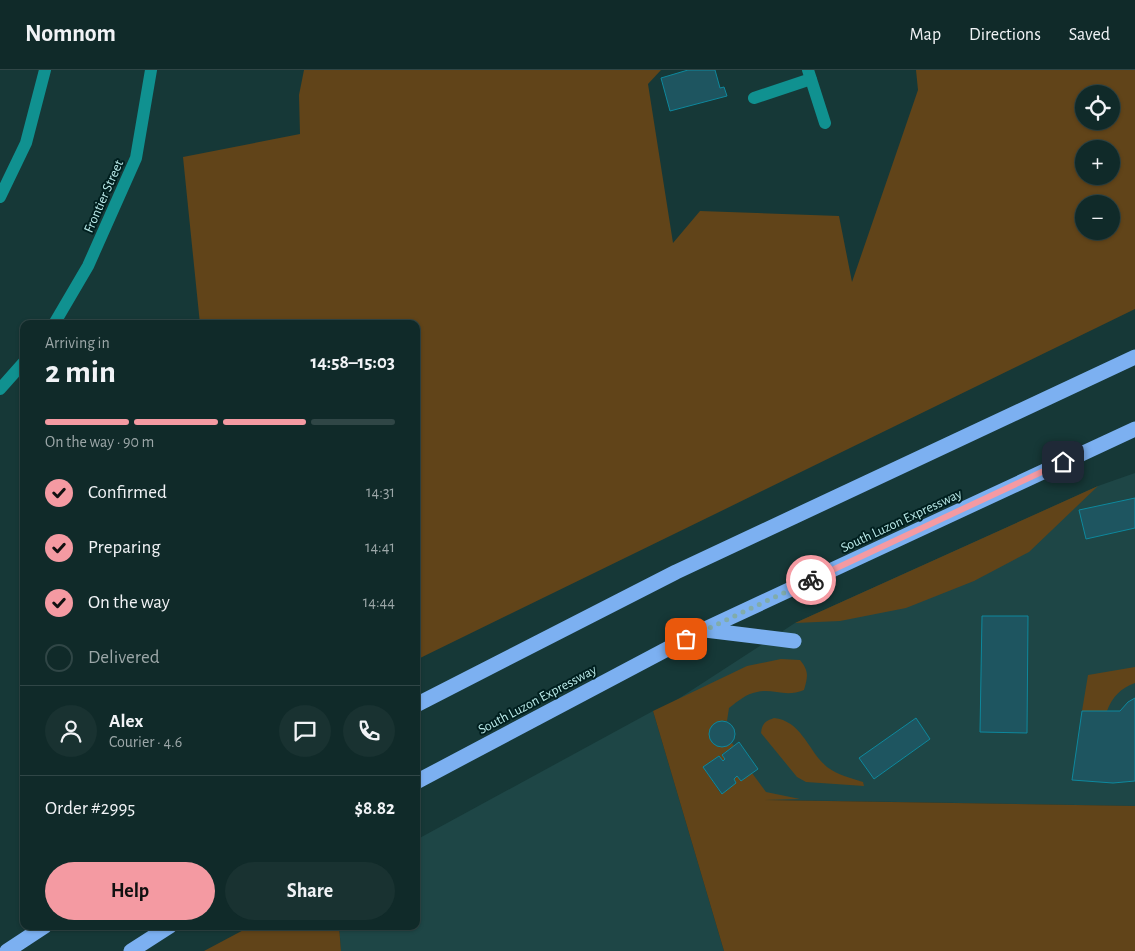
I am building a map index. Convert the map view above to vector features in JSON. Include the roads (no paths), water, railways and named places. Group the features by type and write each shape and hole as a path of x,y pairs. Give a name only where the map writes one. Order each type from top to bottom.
{"highway":[{"path":"420,703 676,572 1135,357"},
{"name":"South Luzon Expressway","path":"420,780 703,630 1135,429"},
{"path":"703,630 794,641"},
{"path":"8,951 39,930"},
{"path":"130,951 164,930"}],"street":[{"path":"0,197 26,143 45,70"},
{"name":"Frontier Street","path":"56,320 88,266 136,158 151,70"},
{"path":"754,98 809,74 826,123"},
{"path":"0,389 20,366"}]}
